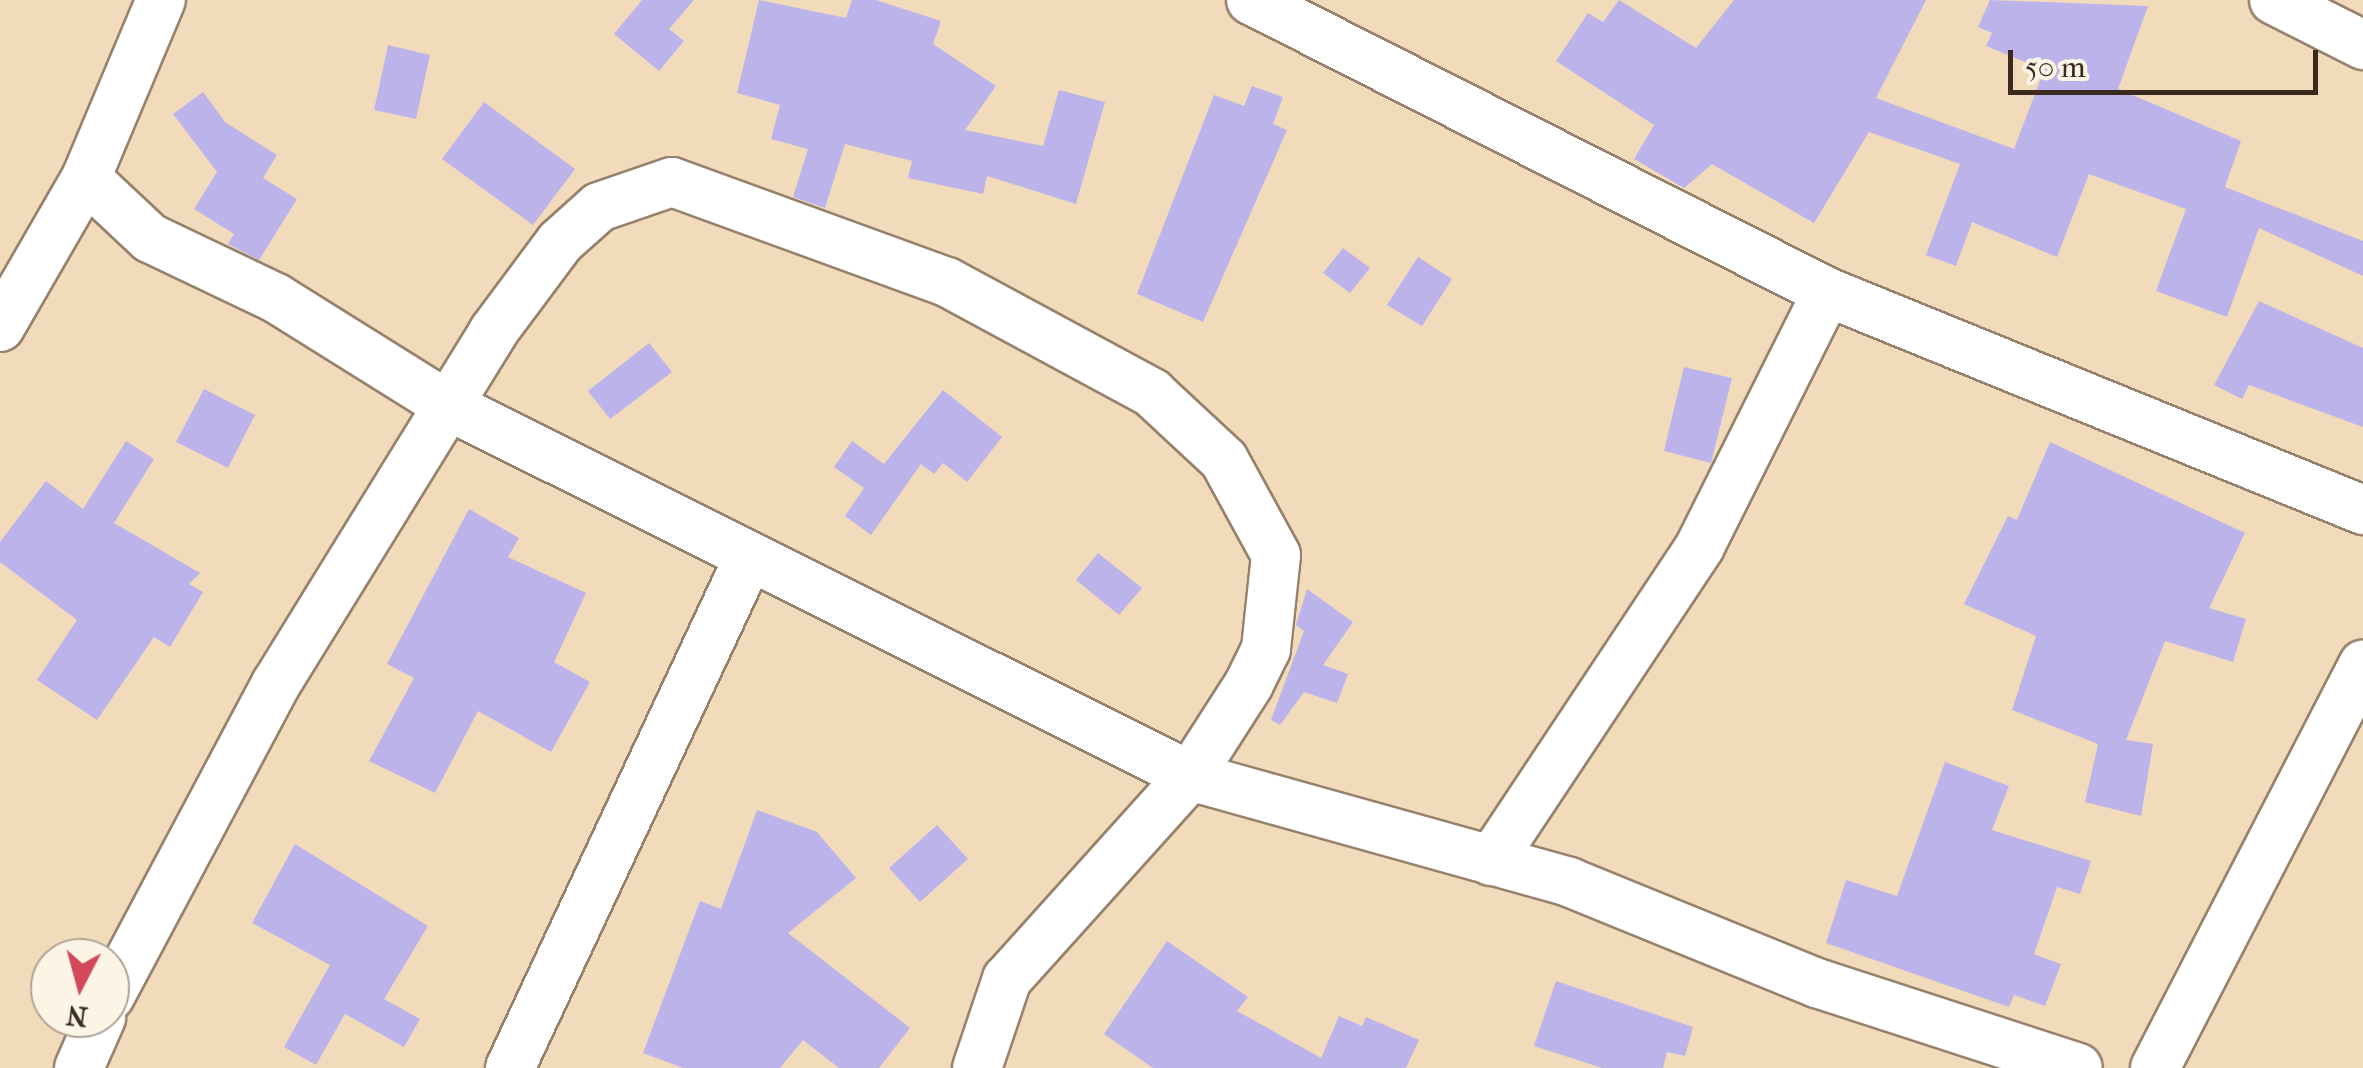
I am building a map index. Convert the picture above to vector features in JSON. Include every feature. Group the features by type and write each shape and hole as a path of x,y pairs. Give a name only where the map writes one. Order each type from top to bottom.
{"street":[{"path":"0,327 86,178 161,0"},
{"path":"1251,0 1826,292 2363,510"},
{"path":"2274,0 2363,45"},
{"path":"86,178 150,238 276,298 449,406 1190,776 1491,861 2078,1068"},
{"path":"130,958 276,684 449,406 560,242 636,188 672,182 726,195 948,282 1182,412 1262,515 1276,555 1266,649 1190,776 1007,979 977,1068"},
{"path":"1491,861 1700,546 1826,292"},
{"path":"510,1068 749,557"},
{"path":"2155,1068 2363,665"},
{"path":"79,1068 92,1038"}],"building":[{"path":"642,0 694,0 669,29 684,41 659,71 614,34"},
{"path":"759,0 846,18 852,0 876,0 941,21 933,44 996,86 965,130 1043,146 1059,90 1105,102 1076,204 987,176 983,194 908,178 912,161 845,144 825,208 793,197 808,149 771,139 780,105 737,93"},
{"path":"1619,0 1696,48 1734,0 1926,0 1876,98 2014,149 2044,70 1986,46 1992,33 1978,27 1990,0 2148,6 2118,89 2241,141 2225,187 2363,241 2363,276 2259,228 2227,317 2156,291 2186,209 2089,174 2057,257 1972,222 1956,266 1926,255 1960,164 1869,132 1814,223 1712,164 1684,188 1634,159 1654,125 1556,61 1588,13 1603,22"},
{"path":"388,45 430,55 416,119 374,110"},
{"path":"1252,86 1283,97 1273,124 1287,130 1203,322 1137,294 1214,95 1244,106"},
{"path":"203,92 225,122 277,155 263,178 297,199 259,260 228,244 234,234 194,209 217,172 173,114"},
{"path":"484,102 575,169 533,225 442,159"},
{"path":"1343,248 1370,268 1350,293 1323,273"},
{"path":"1418,257 1452,279 1422,326 1387,305"},
{"path":"2259,301 2363,348 2363,427 2249,385 2242,399 2214,385"},
{"path":"649,343 672,372 610,419 588,391"},
{"path":"1684,367 1732,378 1711,463 1664,451"},
{"path":"204,389 255,415 228,468 176,442"},
{"path":"943,390 1002,437 967,482 943,463 934,474 921,464 871,535 845,516 864,488 834,467 852,441 884,464"},
{"path":"126,441 154,459 114,523 200,573 189,584 203,592 170,647 154,637 97,720 37,680 77,620 0,562 0,542 46,481 83,509"},
{"path":"2050,442 2245,533 2209,608 2246,619 2233,662 2165,641 2126,740 2153,744 2141,816 2085,802 2098,744 2012,710 2036,636 1964,604 2008,516 2017,520"},
{"path":"469,509 519,538 508,557 586,593 554,662 590,682 551,752 478,711 435,793 369,761 414,678 387,664"},
{"path":"1098,553 1142,588 1119,615 1076,580"},
{"path":"1307,589 1353,622 1323,665 1348,674 1337,703 1304,692 1280,725 1271,720 1304,631 1296,625"},
{"path":"1945,762 2009,786 1992,830 2091,861 2080,894 2057,887 2034,954 2061,964 2045,1006 2014,995 2009,1007 1826,943 1846,880 1897,896"},
{"path":"757,810 817,832 856,878 788,933 910,1028 879,1068 839,1068 803,1040 780,1068 683,1068 643,1053 700,901 721,909"},
{"path":"937,825 968,859 920,902 889,868"},
{"path":"295,844 428,926 384,999 420,1019 404,1047 345,1014 316,1065 284,1047 330,965 252,923"},
{"path":"1167,941 1248,997 1237,1011 1321,1058 1339,1016 1362,1026 1366,1017 1419,1040 1406,1068 1153,1068 1104,1034"},
{"path":"1556,981 1693,1027 1685,1056 1667,1052 1663,1068 1602,1068 1534,1046"}]}
